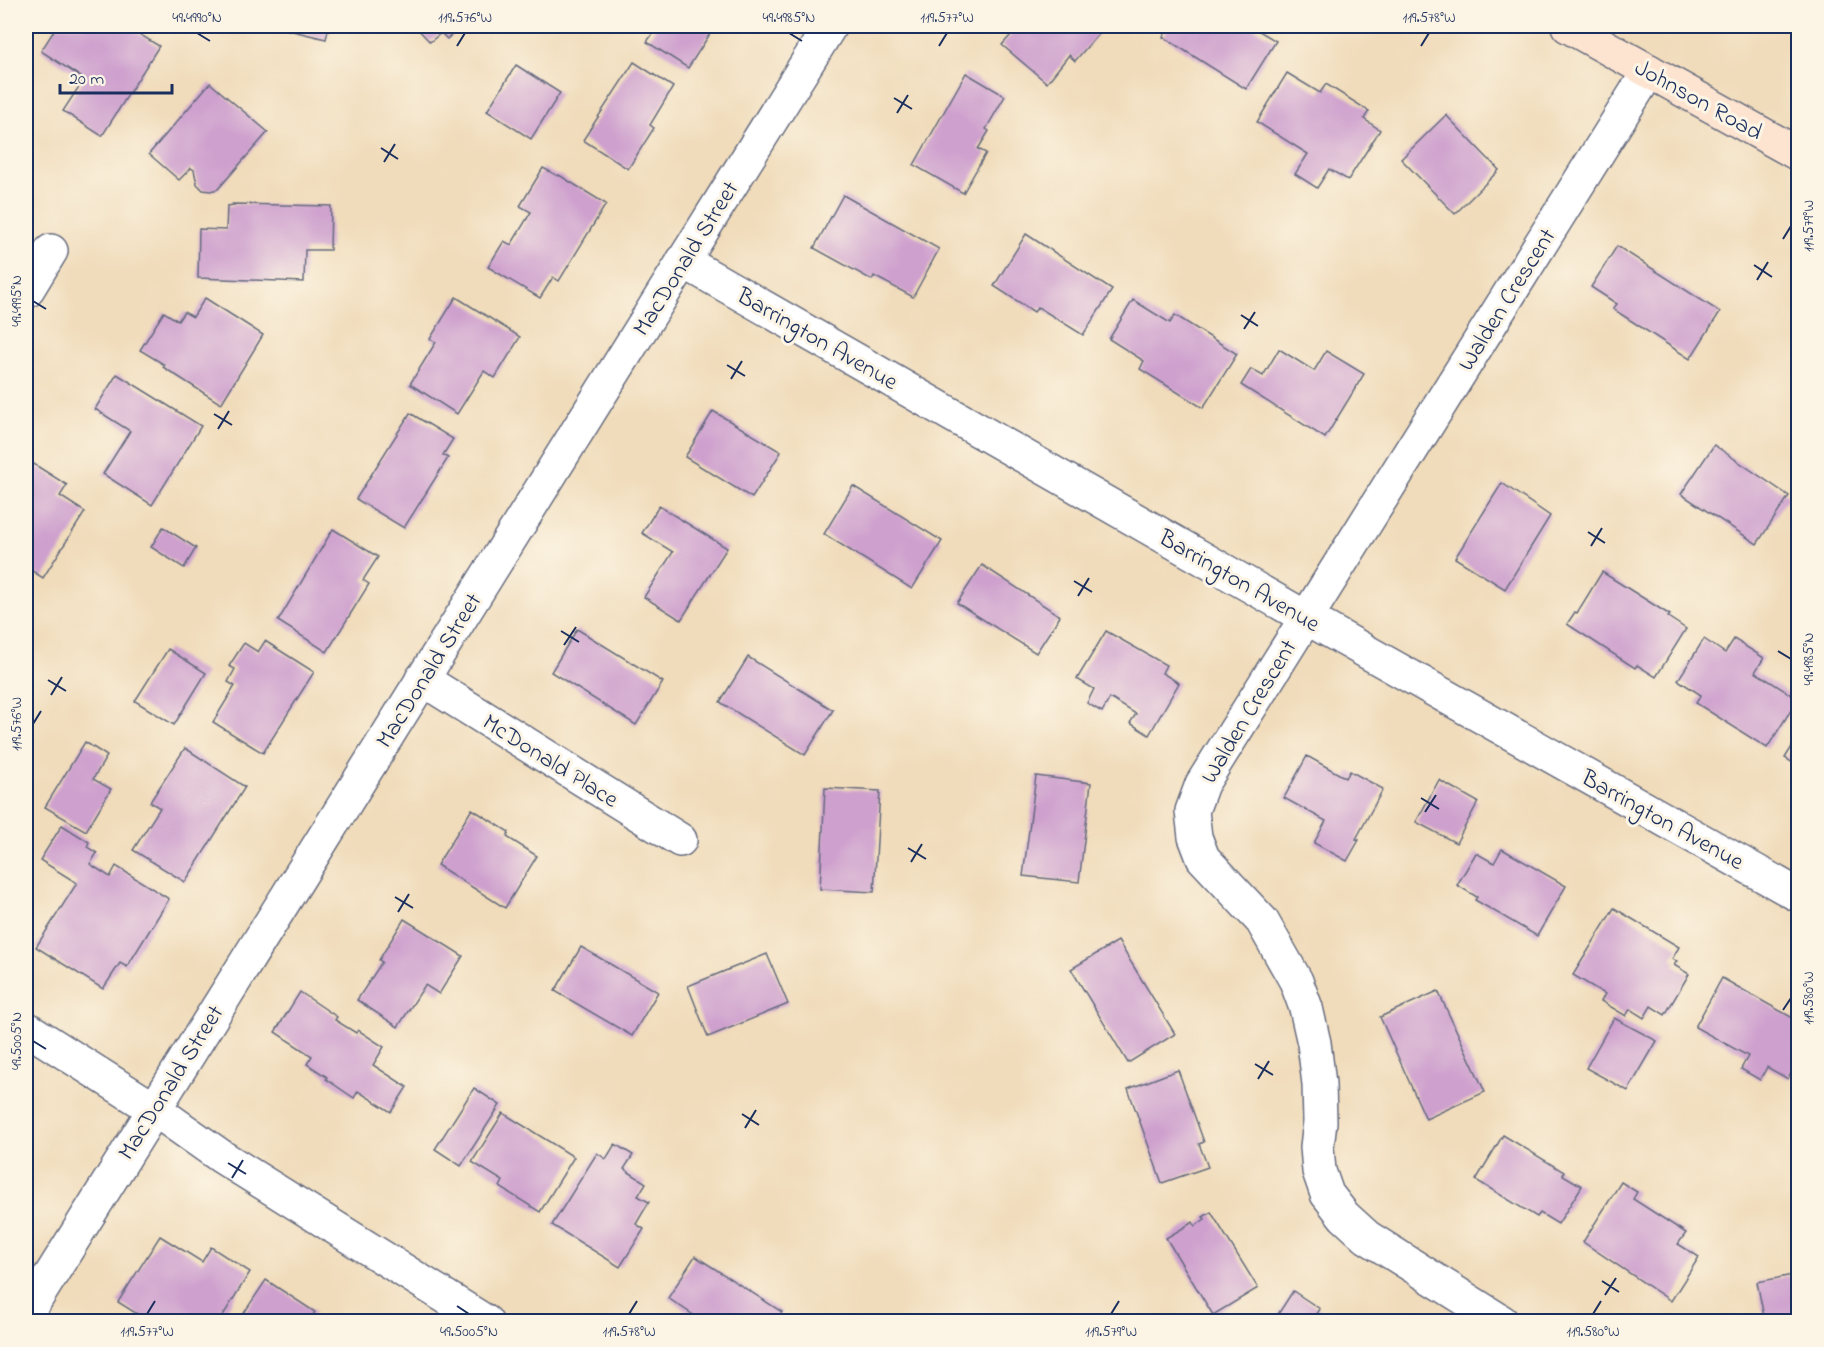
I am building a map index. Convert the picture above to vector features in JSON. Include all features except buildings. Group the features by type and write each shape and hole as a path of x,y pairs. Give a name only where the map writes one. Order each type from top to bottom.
{"main road":[{"name":"Johnson Road","path":"1568,26 1798,154"}],"street":[{"name":"MacDonald Street","path":"26,1315 830,26"},
{"name":"Walden Crescent","path":"1502,1322 1367,1237 1344,1216 1327,1194 1319,1171 1317,1147 1320,1122 1319,1084 1314,1043 1306,1008 1296,981 1262,921 1203,858 1195,837 1192,811 1202,784 1305,617 1649,71"},
{"path":"26,292 51,251"},
{"name":"Barrington Avenue","path":"683,261 1305,617 1798,895"},
{"name":"McDonald Place","path":"422,679 680,840"},
{"path":"26,1028 154,1109 222,1157 486,1322"}]}
